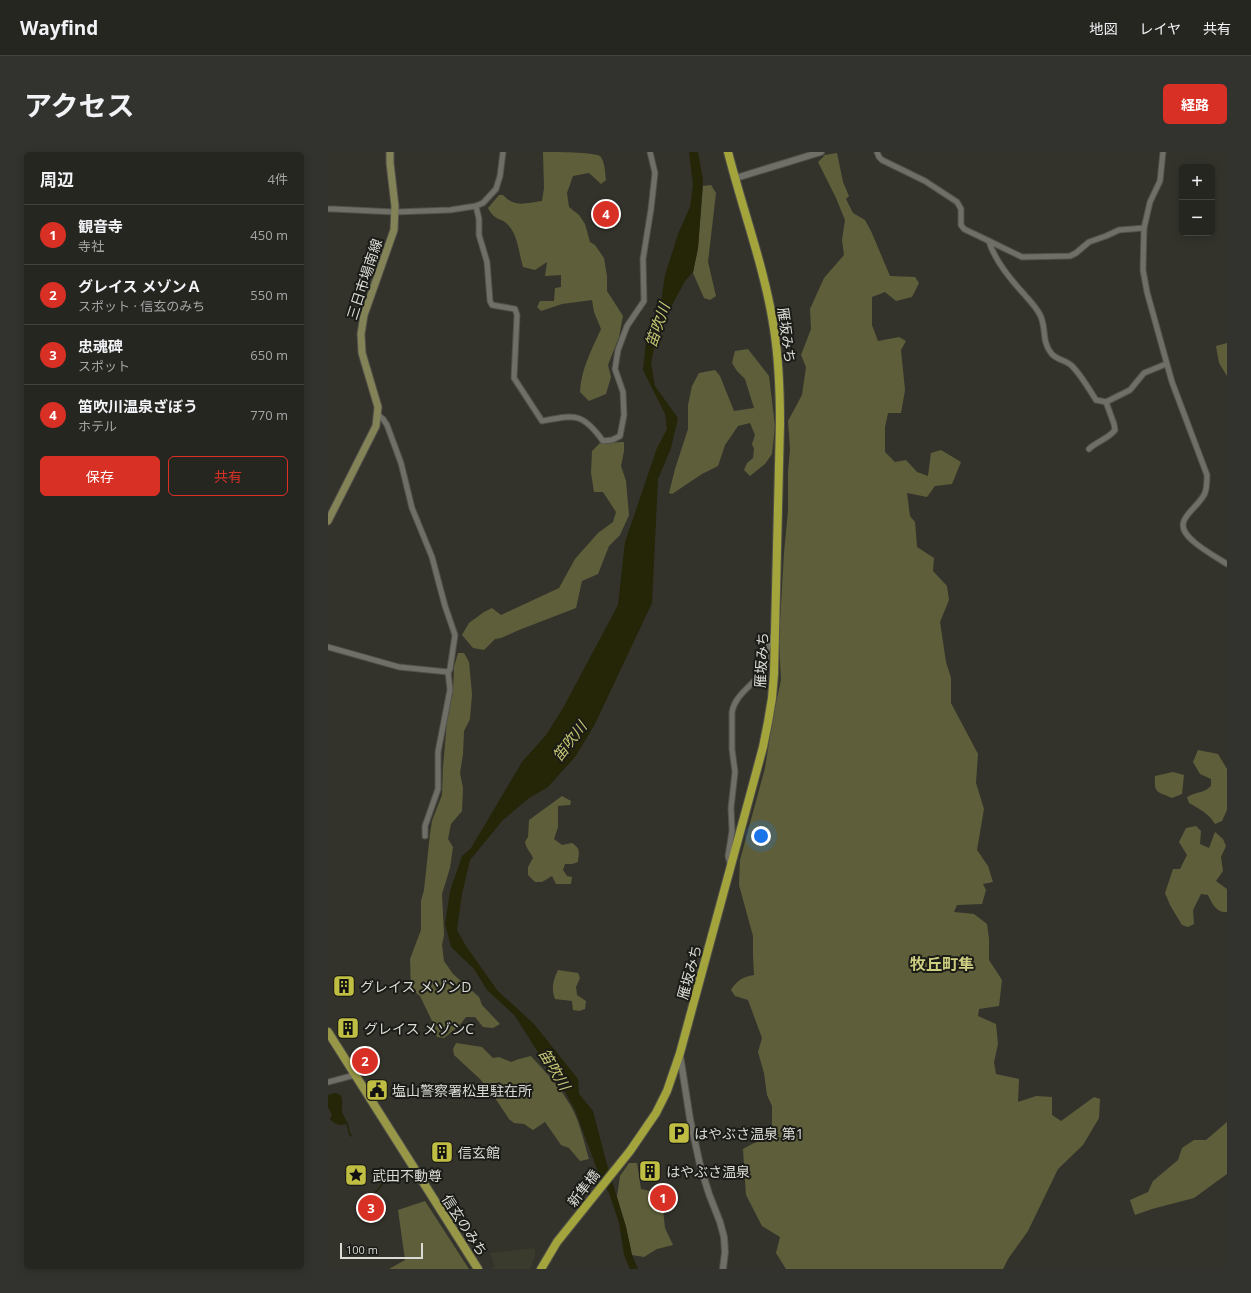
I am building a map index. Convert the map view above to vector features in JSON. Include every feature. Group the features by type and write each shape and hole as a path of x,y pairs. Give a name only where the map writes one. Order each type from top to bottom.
{"highway":[{"name":"雁坂みち","path":"630,1151 656,1113 667,1091 680,1053 763,747 772,698 776,634 780,402 777,352 768,298 758,255 728,152"},
{"name":"新隼橋","path":"541,1269 557,1242 630,1151"}],"main road":[{"name":"三日市場南線","path":"328,521 376,426 378,415 378,407 362,353 361,334 364,315 394,230 395,206 390,152"},
{"name":"信玄のみち","path":"328,1032 478,1269"}],"street":[{"path":"328,209 395,212 450,210 476,206 483,203 496,189 500,176 503,152"},
{"path":"476,206 479,235 488,262 490,301 492,305 515,309 517,315 514,378 542,421 569,416 584,420 595,430 602,441 612,440 620,436 624,415 623,392 615,369 618,350 627,326 644,302 643,260 655,173 650,152"},
{"path":"736,178 821,152"},
{"path":"876,152 882,160 925,181 957,202 961,209 961,225 964,229 1022,257 1070,256 1089,242 1119,230 1144,228"},
{"path":"1163,152 1160,181 1150,202 1144,228 1143,270 1147,292 1166,364 1186,422 1207,475 1208,484 1204,495 1185,517 1183,526 1186,534 1192,541 1227,564"},
{"path":"989,241 991,250 1015,284 1039,312 1042,318 1046,344 1050,353 1054,357 1071,365 1096,400 1106,402 1130,390 1144,373 1166,364"},
{"path":"1089,449 1112,434 1115,430 1106,402"},
{"path":"378,415 387,425 398,456 412,508 432,556 445,606 455,635 450,669 448,672 450,690 438,752 438,789 425,826 425,836"},
{"path":"731,867 728,856 732,831 730,808 735,772 732,749 733,705 761,673 768,644 776,634"},
{"path":"328,647 399,667 448,672"},
{"path":"680,1053 690,1119 700,1165 724,1237 725,1252 723,1269"},
{"path":"328,1082 355,1075"}],"shaded area":[{"path":"535,1248 535,1256 530,1269 491,1269 495,1267 490,1253"}],"green space":[{"path":"543,152 573,152 590,154 600,156 603,161 606,180 601,184 589,173 573,176 567,193 569,207 579,215 585,224 590,242 595,245 604,258 607,276 607,291 623,316 619,337 608,365 611,377 606,394 589,401 580,392 582,375 601,329 594,312 592,300 562,304 541,311 537,307 540,301 554,301 555,288 561,287 561,275 545,276 547,262 535,270 523,267 512,230 504,221 493,215 488,208 499,195 503,195 512,202 521,204 542,201 544,188"},
{"path":"837,153 843,182 849,196 846,199 853,213 865,220 890,276 915,277 919,283 912,297 896,301 885,292 872,297 872,325 878,341 899,337 906,341 901,350 905,390 901,413 888,413 885,427 885,452 895,462 906,460 917,472 928,476 931,453 941,450 961,462 952,484 935,486 927,497 907,493 910,516 915,522 917,547 934,558 933,571 947,586 949,600 940,622 946,662 951,678 951,703 978,754 976,783 984,809 977,850 988,866 993,882 983,884 986,890 982,904 957,905 954,912 974,914 987,924 989,960 1002,980 999,1006 979,1009 978,1016 996,1024 998,1044 994,1062 996,1074 1019,1079 1018,1102 1036,1096 1052,1097 1052,1115 1061,1121 1094,1097 1100,1099 1099,1118 1083,1145 1058,1169 1028,1231 1008,1259 1003,1269 786,1269 776,1253 780,1237 762,1226 746,1195 743,1149 772,1136 772,1106 767,1095 764,1073 758,1052 762,1038 748,1000 735,996 731,990 741,980 754,975 753,936 739,885 740,860 765,768 773,717 781,680 779,640 788,511 788,472 790,449 788,421 802,395 806,367 801,355 811,329 810,309 824,278 844,255 842,240 845,220 818,162 825,155"},
{"path":"711,185 716,193 708,262 716,296 710,300 704,298 693,273 698,248 703,186"},
{"path":"1227,343 1227,376 1219,363 1216,346"},
{"path":"748,349 769,376 775,426 772,454 765,464 750,476 744,470 747,463 753,458 754,449 752,444 755,435 750,423 738,426 725,445 718,466 702,474 672,494 669,493 688,429 688,405 692,386 699,373 715,370 720,376 734,411 754,408 745,379 732,363 735,351"},
{"path":"624,442 621,466 626,481 629,515 620,535 609,546 598,574 582,581 576,608 501,638 495,639 484,650 473,648 462,635 469,623 492,608 501,615 559,588 575,559 598,533 613,522 616,512 603,492 594,492 591,473 592,451 600,443"},
{"path":"458,653 464,653 469,662 472,694 470,719 464,731 460,773 463,788 462,811 451,824 448,839 453,847 450,868 442,894 444,935 442,945 444,961 453,974 479,997 482,1005 500,1024 493,1028 483,1027 475,1017 466,1017 459,1026 444,1038 437,1037 433,1023 420,996 411,989 410,959 421,930 421,901 424,890 432,821 442,795 447,721 453,692 454,667"},
{"path":"1198,750 1218,754 1227,769 1227,810 1222,821 1215,824 1207,815 1189,803 1187,797 1211,786 1211,779 1200,774 1193,762"},
{"path":"1173,772 1184,775 1182,794 1172,798 1160,793 1156,789 1155,776"},
{"path":"562,796 571,801 570,805 558,806 558,827 554,839 562,845 572,843 575,845 579,851 578,862 565,864 563,870 567,876 572,877 571,884 556,884 552,876 542,882 535,882 528,875 528,867 533,858 526,847 525,842 528,837 529,820"},
{"path":"1196,826 1201,831 1200,844 1209,848 1215,832 1223,839 1226,846 1221,857 1223,871 1216,881 1227,889 1227,912 1217,909 1208,895 1201,894 1193,910 1194,924 1188,927 1182,925 1170,905 1165,893 1173,869 1180,869 1187,855 1179,842 1186,828"},
{"path":"558,970 578,973 580,978 576,987 577,995 586,1001 585,1009 579,1011 573,1010 572,1001 555,999 553,984"},
{"path":"456,1043 482,1047 493,1058 499,1057 511,1062 531,1056 555,1083 575,1114 589,1159 580,1161 569,1148 561,1145 545,1122 533,1130 524,1124 514,1123 509,1119 480,1079 454,1055 453,1049"},
{"path":"1227,1122 1227,1174 1194,1198 1135,1215 1130,1200 1148,1192 1153,1181 1178,1160 1182,1148 1194,1140 1206,1140"},
{"path":"629,1163 637,1163 641,1189 650,1191 655,1206 663,1210 665,1228 673,1245 657,1249 644,1257 632,1255 626,1227 617,1197 620,1176"},
{"path":"425,1201 469,1269 389,1269 405,1260 398,1210"}],"water":[{"name":"笛吹川","path":"689,152 698,152 703,180 698,248 693,272 685,281 658,331 651,363 655,386 678,418 671,448 658,479 652,603 594,726 575,757 548,787 529,798 503,820 470,860 462,894 457,930 466,946 497,990 534,1024 578,1079 579,1094 593,1111 626,1227 632,1255 638,1269 630,1269 624,1255 619,1223 609,1193 597,1169 575,1110 558,1079 539,1054 515,1016 487,990 474,969 451,947 445,924 450,891 462,856 471,848 522,762 546,735 563,708 618,605 625,542 657,448 667,429 665,414 643,370 646,341 654,324 661,302 665,275 678,234 690,207 693,185"},
{"path":"334,1093 340,1095 342,1098 342,1111 347,1123 342,1125 330,1119 332,1115 328,1107 328,1095"}],"waterway":[{"path":"347,1123 350,1135 352,1136"},
{"path":"369,1215 366,1199 381,1187 383,1176"}],"place":[{"name":"笛吹川温泉ざぼう","path":"606,214"},
{"name":"グレイス メゾンD","path":"344,986"},
{"name":"グレイス メゾンC","path":"348,1028"},
{"name":"グレイス メゾンＡ","path":"365,1061"},
{"name":"塩山警察署松里駐在所","path":"377,1090"},
{"name":"はやぶさ温泉 第1","path":"679,1133"},
{"name":"信玄館","path":"442,1152"},
{"name":"はやぶさ温泉","path":"650,1171"},
{"name":"武田不動尊","path":"356,1175"},
{"name":"観音寺","path":"663,1198"},
{"name":"忠魂碑","path":"371,1208"}],"district":[{"name":"牧丘町隼","path":"942,964"}]}
